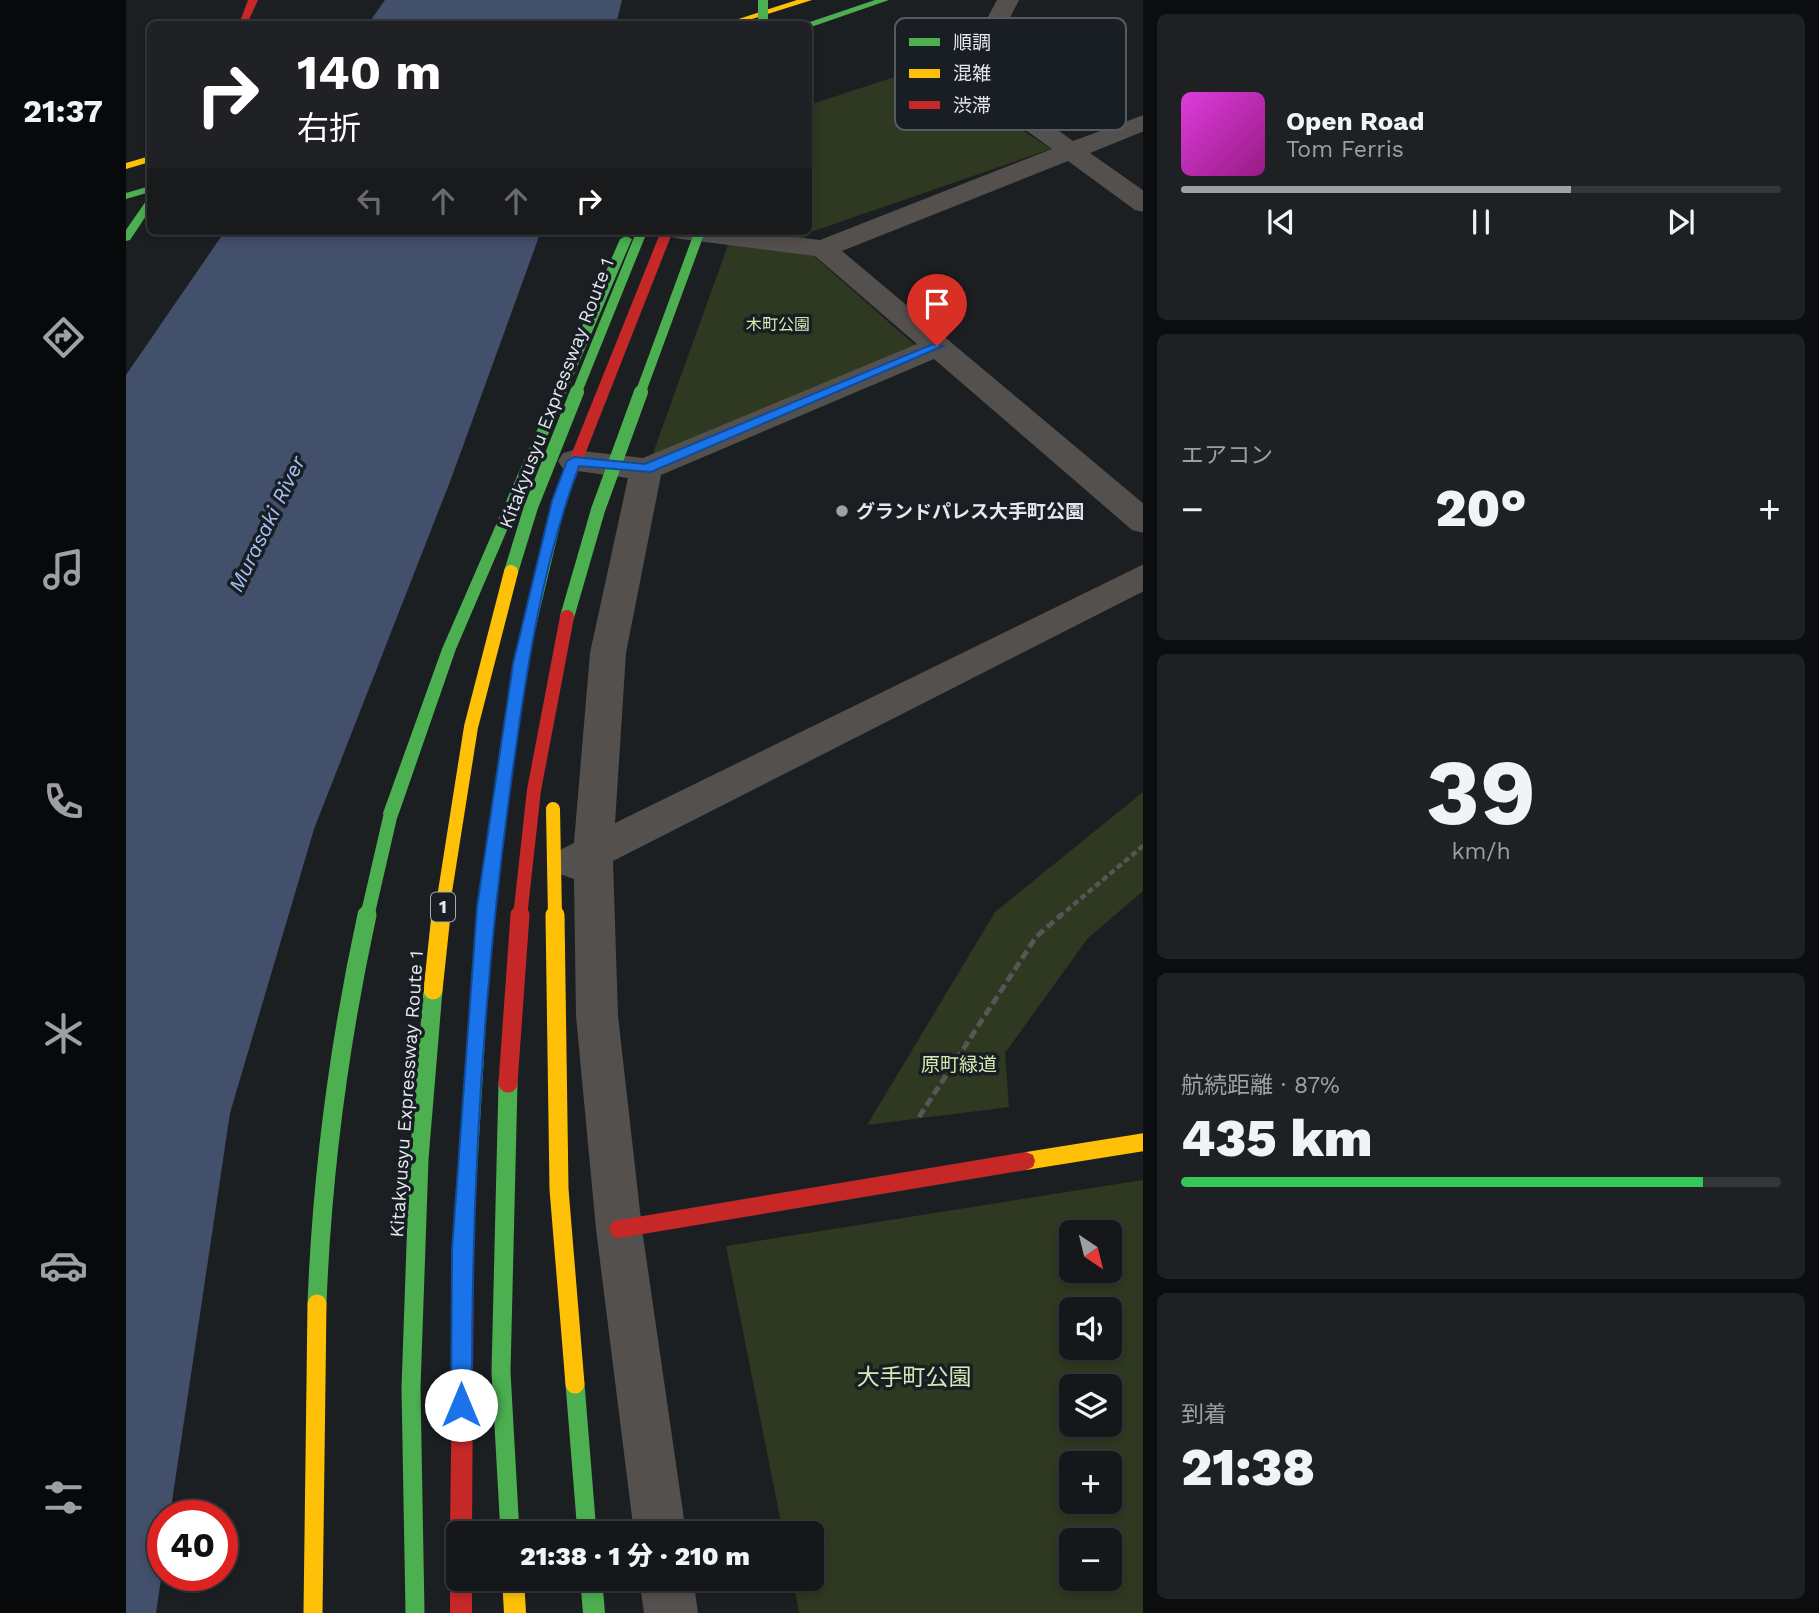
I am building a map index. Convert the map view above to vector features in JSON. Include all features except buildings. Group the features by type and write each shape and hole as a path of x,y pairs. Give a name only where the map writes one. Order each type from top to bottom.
{"main road":[{"path":"244,21 253,0"},
{"path":"763,0 763,21"},
{"path":"741,21 807,0"},
{"path":"812,24 884,0"},
{"path":"126,166 147,160"},
{"path":"126,196 147,190"},
{"path":"126,238 147,207"},
{"path":"313,1613 317,1278 331,1106 358,950 391,813 449,649 628,235"},
{"name":"Kitakyusyu Expressway Route 1","path":"415,1613 411,1388 419,1159 436,959 458,796 491,639 531,507 640,235"},
{"path":"461,1521 461,1250 485,907 520,664 559,501 665,235"},
{"path":"509,1521 501,1372 506,1102 517,946 534,790 565,625 598,510 699,235"},
{"path":"565,625 554,783 559,1189 586,1521"},
{"path":"619,1229 1143,1142"},
{"path":"461,1591 461,1613"},
{"path":"514,1591 515,1613"},
{"path":"592,1591 594,1613"}],"street":[{"path":"999,18 1008,0"},
{"path":"1126,129 1143,122"},
{"path":"1040,130 1143,204"},
{"path":"713,235 823,249 1124,130"},
{"path":"823,249 1143,522"},
{"path":"574,461 646,469 937,346"},
{"path":"646,469 608,653 593,852 597,1016 619,1229 658,1521"},
{"path":"485,907 1143,576"},
{"path":"667,1591 670,1613"}],"path":[{"path":"919,1117 1036,937 1143,845"}],"green space":[{"name":"木町公園","path":"895,77 895,130 1022,130 1051,149 812,232 812,104"},
{"name":"木町公園","path":"732,235 805,235 807,250 918,348 652,456"},
{"name":"原町緑道","path":"1143,792 1143,891 1088,938 1005,1053 1009,1107 867,1125 995,912"},
{"name":"大手町公園","path":"1143,1180 1143,1613 799,1613 795,1591 824,1591 824,1521 781,1521 726,1246"}],"water":[{"path":"385,0 622,0 617,21 370,21"},
{"name":"Murasaki River","path":"222,235 540,235 451,479 314,829 230,1113 172,1500 147,1500 147,1591 159,1591 156,1613 126,1613 126,375"}],"traffic: fast":[{"path":"763,0 763,21"},
{"path":"812,24 884,0"},
{"path":"126,196 147,190"},
{"path":"126,238 147,207"},
{"path":"511,572 531,507 640,235"},
{"path":"567,617 598,510 699,235"},
{"path":"391,813 449,649 626,239"},
{"path":"464,1221 485,907 520,664 558,505"},
{"path":"317,1304 324,1179 340,1056 363,934 391,813"},
{"path":"415,1613 411,1388 419,1159 433,990"},
{"path":"508,1083 501,1372 509,1521"},
{"path":"575,1384 586,1521"},
{"path":"592,1591 594,1613"}],"traffic: slow":[{"path":"738,21 807,0"},
{"path":"126,166 147,160"},
{"path":"433,990 444,884 461,779 483,675 511,572"},
{"path":"553,809 559,1189 575,1384"},
{"path":"1026,1161 1143,1142"},
{"path":"313,1613 317,1304"},
{"path":"514,1591 515,1613"}],"traffic: jam":[{"path":"244,21 253,0"},
{"path":"558,505 665,235"},
{"path":"508,1083 517,946 534,790 567,617"},
{"path":"619,1229 1026,1161"},
{"path":"461,1521 464,1221"},
{"path":"461,1591 461,1613"}],"place":[{"name":"グランドパレス大手町公園","path":"842,511"}],"route":[{"path":"461,1405 461,1250 485,907 520,664 559,501 574,461 646,469 937,346"}]}
